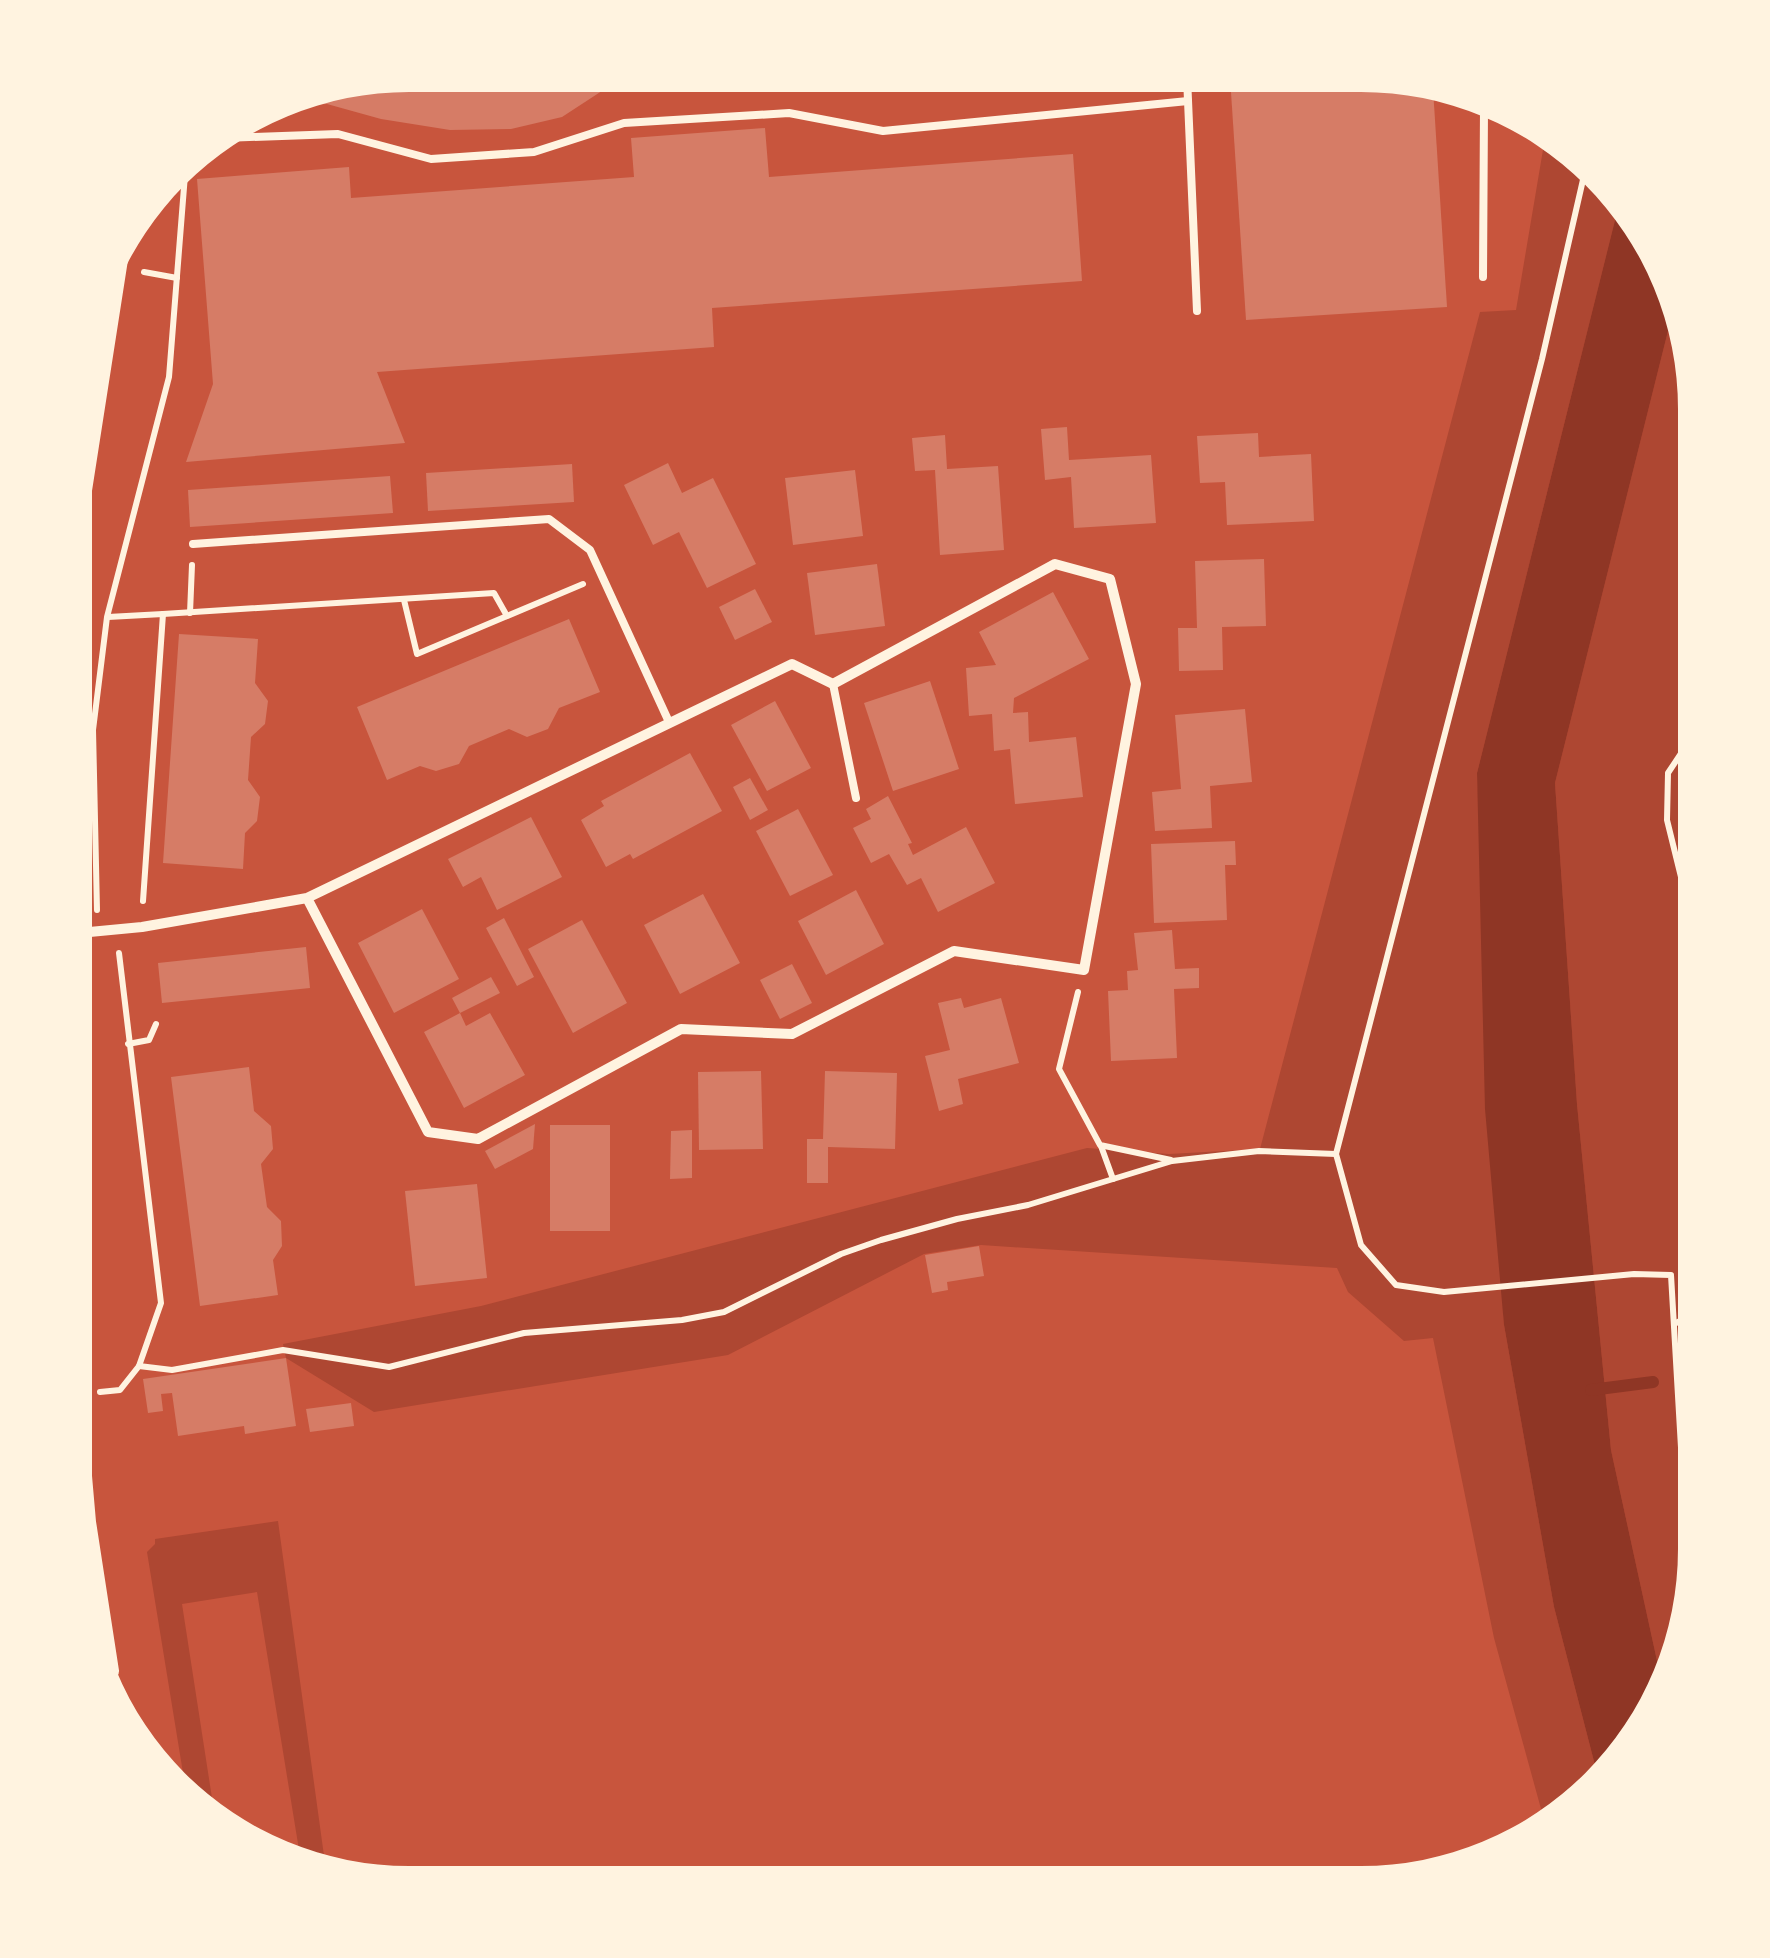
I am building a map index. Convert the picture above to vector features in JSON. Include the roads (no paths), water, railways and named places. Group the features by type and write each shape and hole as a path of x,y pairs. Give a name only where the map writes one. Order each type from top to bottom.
{"street":[{"path":"92,433 114,295"},
{"path":"98,351 106,352"},
{"path":"92,932 142,927 307,898 792,664 832,684 1055,564 1110,578 1136,684 1084,970 954,951 792,1034 681,1029 478,1139 428,1132 307,898"},
{"path":"93,1562 103,1625"}],"lane":[{"path":"1188,92 1198,311"},
{"path":"248,137 338,134 431,158 534,152 624,123 788,113 883,132 1188,102"},
{"path":"1483,276 1484,118"},
{"path":"193,544 548,518 590,550 669,722"},
{"path":"832,684 856,798"}],"waterway":[{"path":"1591,1390 1653,1382"}]}
